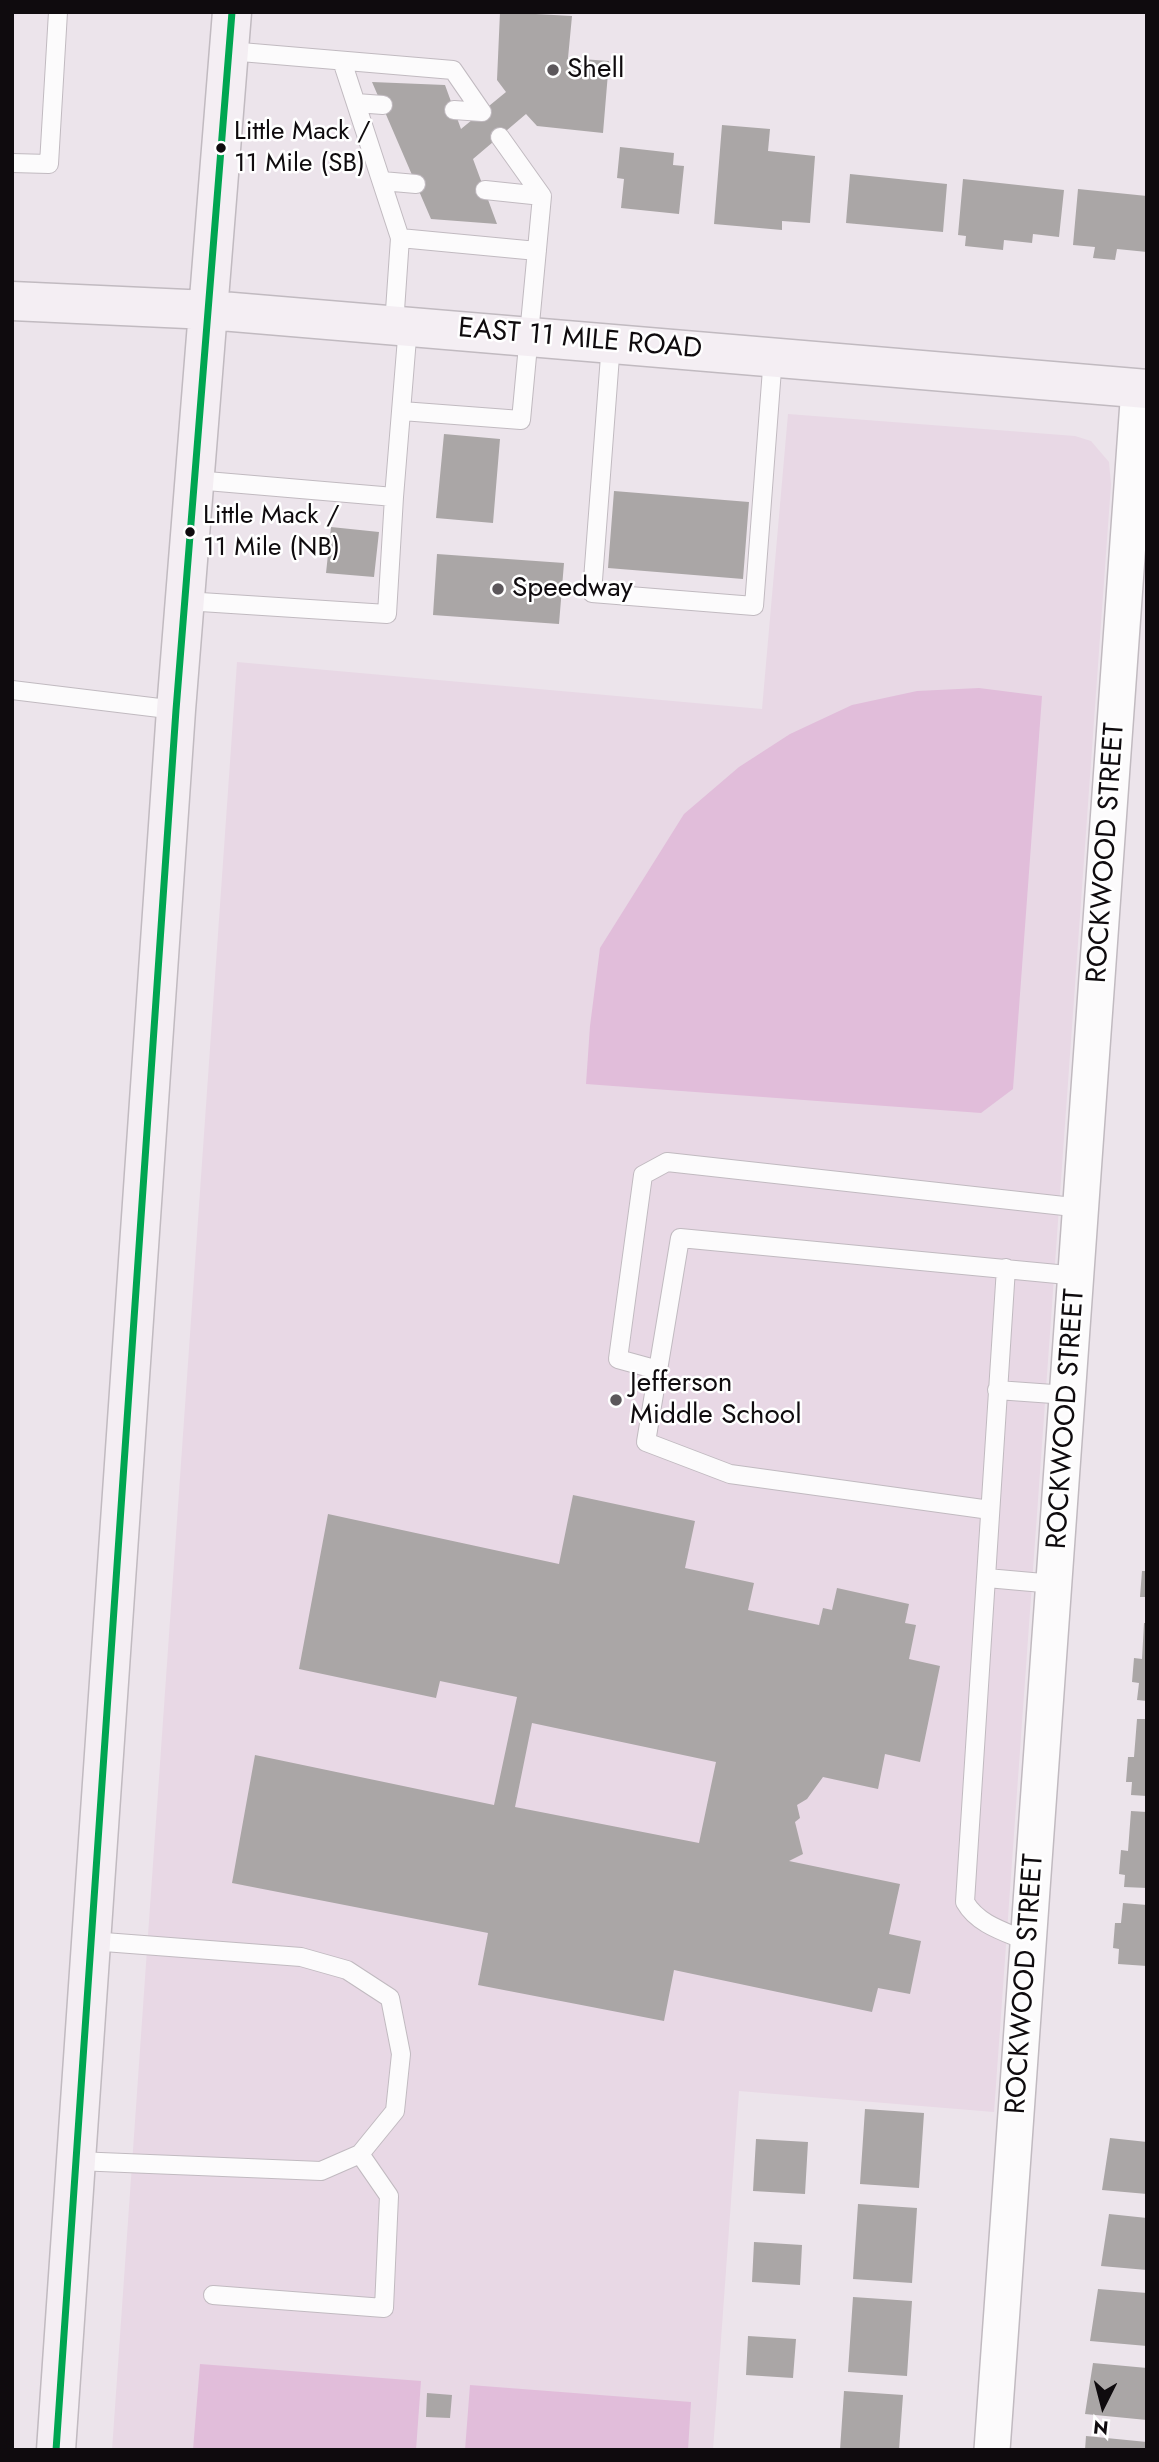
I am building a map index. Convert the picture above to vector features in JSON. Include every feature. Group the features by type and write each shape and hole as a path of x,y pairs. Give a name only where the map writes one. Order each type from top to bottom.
{"main road":[{"path":"56,2450 176,710 232,12"},
{"name":"EAST 11 MILE ROAD","path":"12,301 209,310 1143,388"}],"street":[{"name":"ROCKWOOD STREET","path":"992,2450 1067,1395 1143,388"}],"lane":[{"path":"12,163 49,164 58,12"},
{"path":"229,51 453,70 482,112 454,110"},
{"path":"185,601 387,614 402,411 400,238 342,61"},
{"path":"355,103 383,105"},
{"path":"402,411 521,421 542,196 500,137"},
{"path":"382,181 416,184"},
{"path":"485,190 542,196"},
{"path":"400,238 537,251"},
{"path":"611,343 592,593 754,606 773,356"},
{"path":"195,480 394,497"},
{"path":"12,690 176,710"},
{"path":"658,1370 618,1359 643,1175 667,1162 1082,1208"},
{"path":"990,1510 730,1474 646,1442 680,1238 1078,1276"},
{"path":"1006,1268 965,1902 971,1912 984,1922 1029,1942"},
{"path":"997,1390 1067,1395"},
{"path":"987,1578 1055,1584"},
{"path":"76,2161 321,2171 360,2154 395,2111 401,2054 390,1998 347,1970 301,1956 91,1941"},
{"path":"213,2295 384,2308 389,2196 360,2154"}],"shaded area":[{"name":"Jefferson Middle School","path":"788,414 1075,436 1091,441 1109,462 1111,484 994,2112 739,2091 713,2450 112,2450 237,662 762,709"},
{"path":"979,688 1042,696 1013,1089 981,1113 586,1084 600,948 684,814 739,767 790,734 852,705 917,691"},
{"path":"200,2364 421,2381 416,2450 193,2450"},
{"path":"470,2385 691,2402 688,2450 465,2450"}],"building":[{"path":"500,12 572,16 568,58 609,61 603,133 537,126 526,114 473,159 497,224 431,219 372,82 445,85 461,129 506,92 497,80"},
{"path":"722,125 770,129 768,151 815,156 810,223 782,221 782,230 714,224"},
{"path":"620,147 674,153 673,165 684,166 679,214 621,208 624,179 617,178"},
{"path":"850,174 947,184 943,232 846,223"},
{"path":"963,179 1064,190 1059,237 1033,234 1032,243 1004,240 1003,250 965,246 966,236 958,235"},
{"path":"1078,189 1147,196 1147,252 1117,249 1115,260 1093,258 1095,247 1073,245"},
{"path":"444,434 500,439 493,523 436,518"},
{"path":"614,491 749,502 743,579 608,568"},
{"path":"331,527 379,532 374,577 326,573"},
{"name":"Speedway","path":"437,554 564,563 559,624 433,615"},
{"path":"573,1495 695,1521 685,1568 754,1583 748,1610 819,1625 823,1608 832,1610 837,1588 909,1604 905,1623 916,1625 909,1659 940,1666 920,1762 885,1754 878,1789 823,1777 807,1799 797,1805 800,1818 795,1822 803,1854 789,1861 900,1884 889,1934 921,1941 910,1994 878,1988 872,2012 674,1970 664,2021 478,1985 488,1933 232,1883 255,1755 494,1805 517,1697 440,1681 436,1698 299,1669 328,1514 559,1564","holes":["532,1723 716,1762 699,1843 515,1807"]},
{"path":"1142,1571 1147,1571 1147,1597 1140,1597"},
{"path":"1144,1623 1147,1623 1147,1701 1137,1700 1139,1683 1132,1682 1134,1658 1142,1659"},
{"path":"1137,1719 1147,1719 1147,1796 1131,1795 1132,1782 1126,1782 1128,1757 1134,1757"},
{"path":"1131,1811 1147,1812 1147,1888 1124,1887 1125,1875 1119,1874 1121,1850 1128,1851"},
{"path":"1123,1903 1147,1905 1147,1966 1118,1964 1119,1949 1113,1948 1115,1923 1121,1923"},
{"path":"865,2109 924,2113 919,2188 860,2184"},
{"path":"1110,2138 1147,2142 1147,2194 1102,2190"},
{"path":"756,2139 808,2142 805,2194 753,2191"},
{"path":"858,2204 917,2208 912,2283 853,2279"},
{"path":"1109,2214 1147,2218 1147,2270 1101,2266"},
{"path":"754,2242 802,2245 800,2285 752,2282"},
{"path":"1098,2289 1147,2293 1147,2346 1090,2341"},
{"path":"853,2297 912,2301 907,2376 848,2372"},
{"path":"748,2336 796,2339 793,2378 746,2375"},
{"path":"1093,2363 1147,2368 1147,2420 1085,2414"},
{"path":"844,2391 903,2395 899,2450 840,2450"},
{"path":"427,2393 452,2395 450,2418 426,2417"},
{"path":"1086,2436 1147,2442 1147,2450 1085,2450"}],"transit line":[{"path":"56,2450 176,710 232,12"}],"place":[{"name":"Shell","path":"553,70"},
{"name":"Little Mack / 11 Mile (SB)","path":"221,148"},
{"name":"Little Mack / 11 Mile (NB)","path":"190,532"},
{"name":"Speedway","path":"498,589"},
{"name":"Jefferson Middle School","path":"616,1400"}]}
